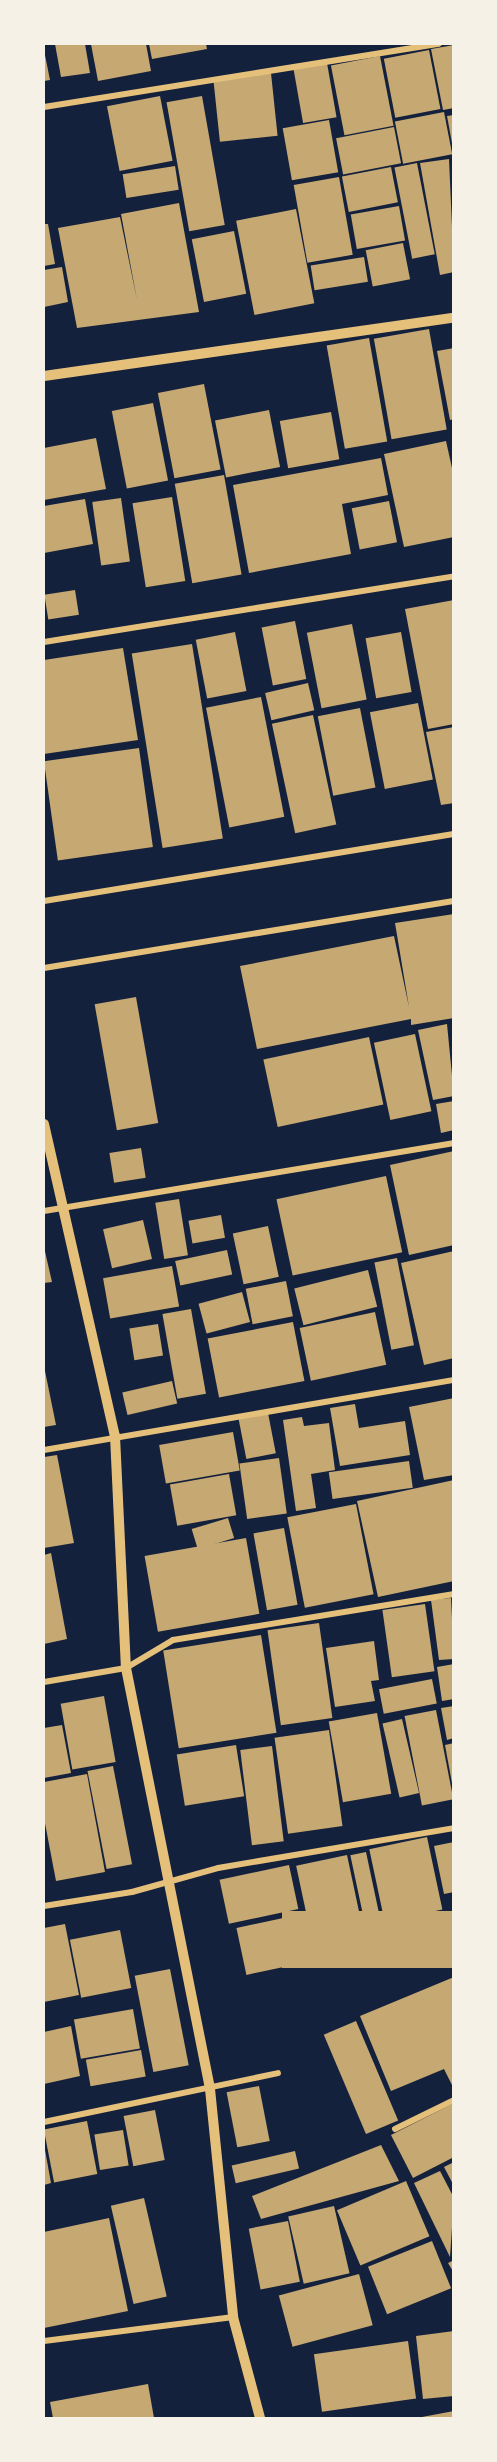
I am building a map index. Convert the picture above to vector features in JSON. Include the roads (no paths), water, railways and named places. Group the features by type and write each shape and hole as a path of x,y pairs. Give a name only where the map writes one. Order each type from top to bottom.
{"street":[{"path":"44,107 439,44"},
{"path":"44,376 453,318"},
{"path":"44,642 453,576"},
{"path":"44,901 453,834"},
{"path":"44,968 453,901"},
{"path":"44,1124 115,1436 126,1668 210,2089 233,2317 260,2418"},
{"path":"44,1211 453,1143"},
{"path":"44,1450 115,1436 453,1380"},
{"path":"44,1682 126,1668 173,1641 453,1594"},
{"path":"44,1906 453,1827"},
{"path":"44,2122 278,2073"},
{"path":"395,2129 453,2100"},
{"path":"44,2341 233,2317"}]}
